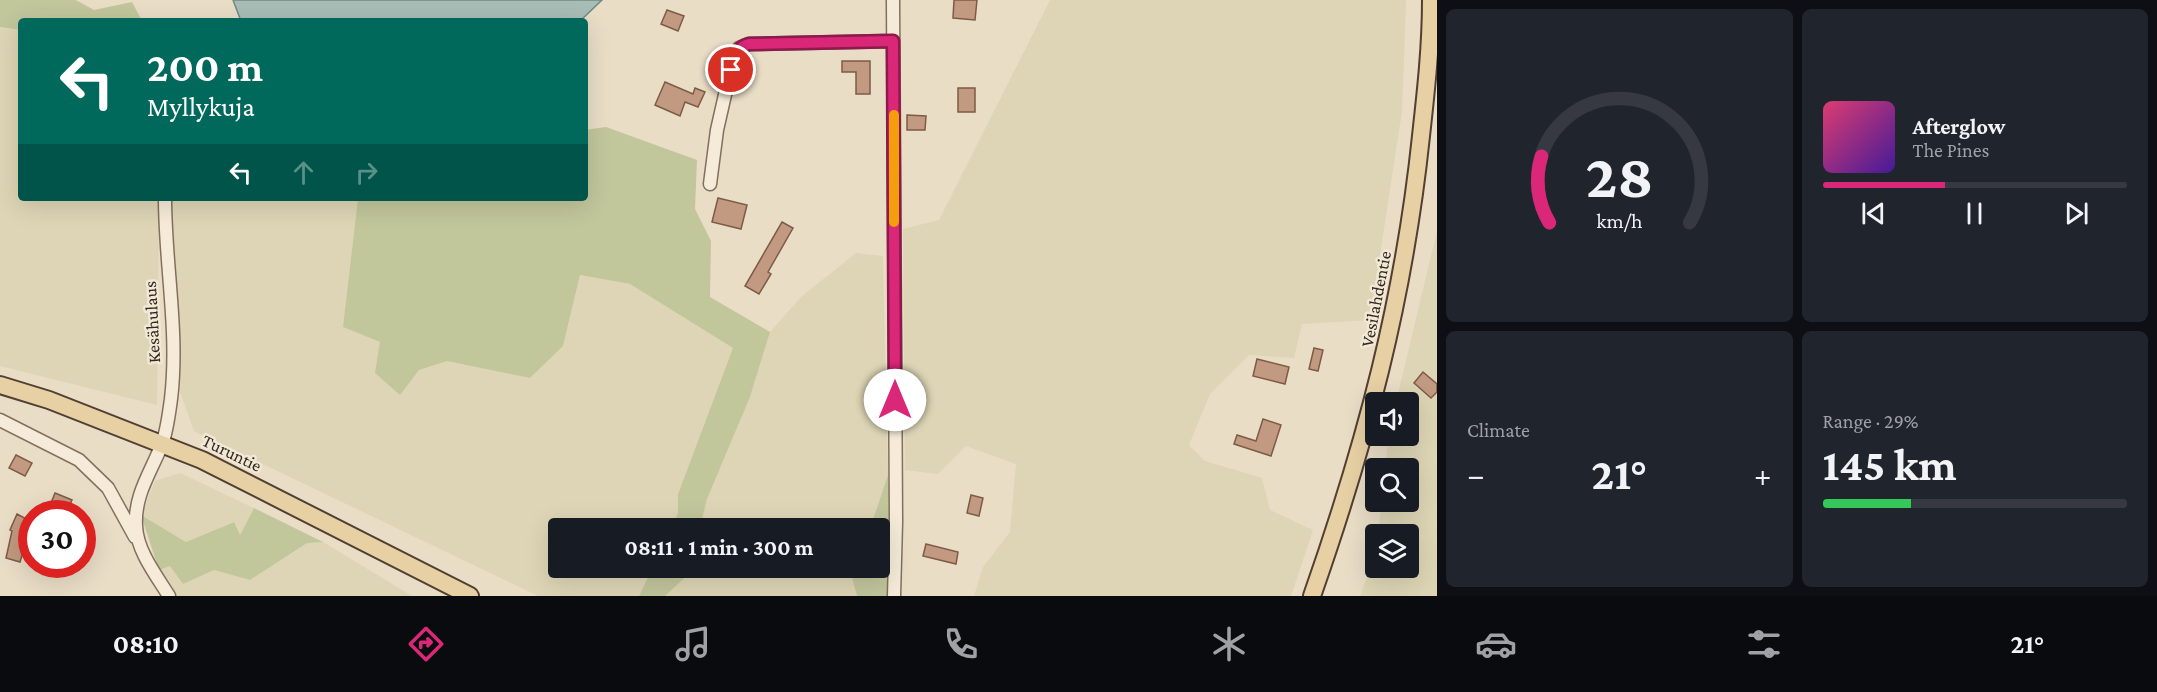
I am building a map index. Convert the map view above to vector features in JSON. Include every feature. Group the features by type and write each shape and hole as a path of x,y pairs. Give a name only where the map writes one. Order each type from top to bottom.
{"main road":[{"name":"Vesilahdentie","path":"1312,596 1368,427 1392,323 1417,176 1427,83 1431,0"},
{"name":"Turuntie","path":"0,385 49,400 162,442 470,596"},
{"name":"Turuntie","path":"436,581 456,596"}],"street":[{"path":"893,0 896,522 894,596"},
{"path":"710,184 717,130 734,55 739,48 749,44 893,41"},
{"name":"Kesähulaus","path":"141,549 136,528 137,508 143,483 162,442 171,400 174,355 173,313 166,257 165,201"},
{"path":"0,420 79,460 108,488 169,596"}],"shaded area":[{"path":"1050,0 1406,0 1402,111 1370,320 1302,324 1294,358 1249,355 1210,394 1189,445 1205,461 1262,478 1270,510 1313,530 1291,596 974,596 983,567 1010,532 1016,464 966,446 938,474 905,470 903,229 939,220"},
{"path":"0,27 18,30 18,201 159,201 157,405 0,366"},
{"path":"171,201 358,201 343,327 380,342 419,370 447,361 530,378 563,346 580,275 630,284 733,348 678,494 678,513 676,518 548,518 548,578 648,578 639,596 538,596 194,431 180,392"},
{"path":"1437,231 1437,596 1360,596 1367,578 1419,578 1419,524 1379,524 1381,512 1419,512 1419,458 1386,458 1388,446 1419,446 1419,392 1398,392"},
{"path":"856,253 883,256 888,475 873,518 702,518 707,499 750,397 770,332 801,297"},
{"path":"180,473 254,508 240,535 233,522 186,542 141,515 155,481"},
{"path":"323,542 412,596 176,596 159,570 170,565 183,584 214,570 250,580 307,543"},
{"path":"684,578 852,578 857,596 665,596"}],"green space":[{"path":"0,0 76,0 94,10 132,2 140,18 18,18 18,30 0,27"},
{"path":"606,127 697,160 695,209 711,241 710,297 770,332 750,397 707,499 702,518 676,518 678,513 678,494 733,348 630,284 580,275 563,346 530,378 447,361 419,370 400,395 375,373 380,342 343,327 358,201 588,201 588,130"},
{"path":"888,475 891,512 890,533 890,518 873,518"},
{"path":"254,508 323,542 307,543 250,580 214,570 183,584 170,566 159,570 141,515 186,542 234,522 240,535"},
{"path":"648,578 684,578 665,596 639,596"},
{"path":"852,578 888,578 887,596 857,596"}],"water":[{"path":"233,0 602,0 583,18 240,18"}],"building":[{"path":"954,0 977,0 975,20 953,18"},
{"path":"667,10 684,16 678,31 661,24"},
{"path":"842,61 870,61 870,94 856,94 856,72 842,72"},
{"path":"665,82 693,94 695,88 705,92 698,107 685,102 680,116 655,105"},
{"path":"958,88 975,88 975,112 958,112"},
{"path":"907,115 926,116 925,130 907,130"},
{"path":"718,198 747,205 741,229 712,222"},
{"path":"782,222 793,228 768,272 771,274 759,294 745,286"},
{"path":"1314,348 1323,350 1318,371 1309,369"},
{"path":"1257,359 1289,367 1285,384 1253,376"},
{"path":"1423,372 1437,384 1437,392 1431,398 1414,383"},
{"path":"1263,419 1281,425 1271,456 1234,444 1237,435 1256,441"},
{"path":"16,455 32,463 25,476 9,468"},
{"path":"55,493 72,500 52,500"},
{"path":"971,495 983,498 979,516 967,513"},
{"path":"17,514 18,561 6,558 12,531 10,530"},
{"path":"926,544 958,552 956,564 923,556"}],"slow traffic":[{"path":"894,115 894,222"}],"route":[{"path":"731,70 734,55 739,48 749,44 893,41 895,400"}]}
